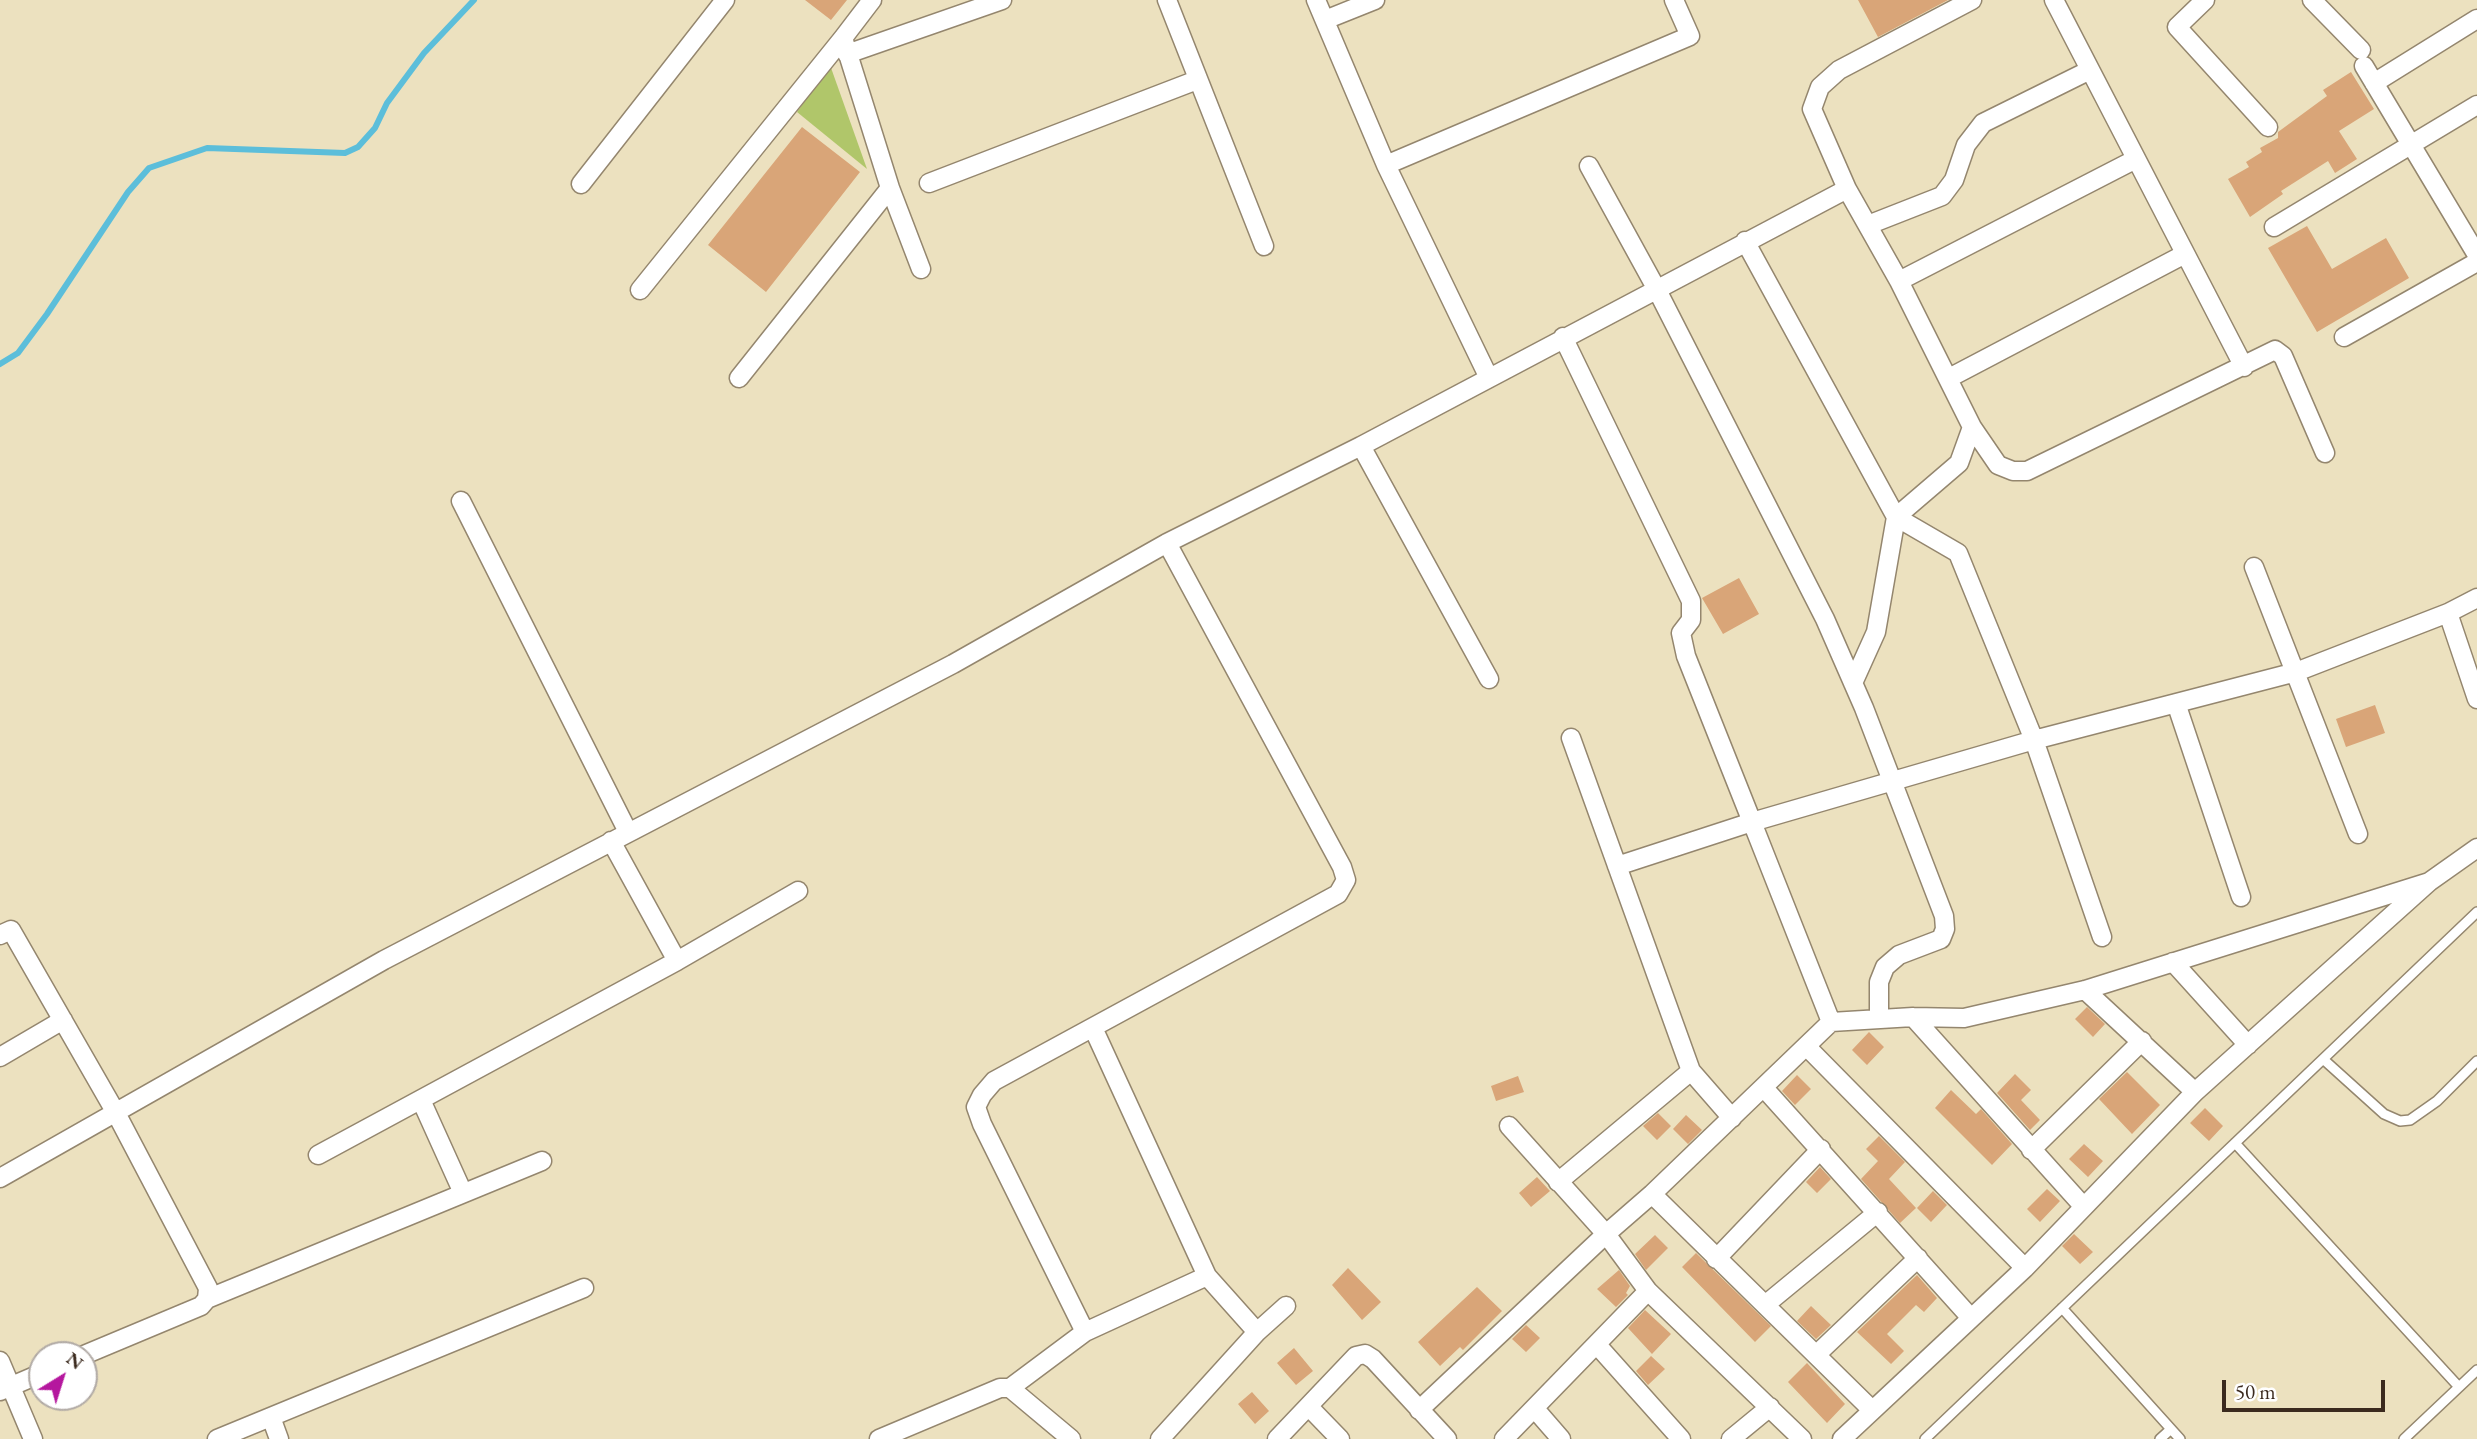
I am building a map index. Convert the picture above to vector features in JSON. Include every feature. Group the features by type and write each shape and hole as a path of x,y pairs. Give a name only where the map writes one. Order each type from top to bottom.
{"street":[{"path":"580,184 725,0"},
{"path":"640,290 845,46 872,0"},
{"path":"845,46 1002,0"},
{"path":"1167,0 1264,246"},
{"path":"1315,0 1386,165 1489,376"},
{"path":"1325,20 1375,0"},
{"path":"1386,165 1690,36 1674,0"},
{"path":"1972,0 1839,70 1820,87 1812,109 1847,189 1899,281 1972,427 1998,465 2013,471 2027,471 2276,350 2280,353 2325,453"},
{"path":"2054,0 2245,367"},
{"path":"2206,0 2177,27 2268,127"},
{"path":"2312,0 2362,58 2409,144 2477,254"},
{"path":"2374,83 2477,19"},
{"path":"845,46 890,188 921,269"},
{"path":"1868,225 1942,196 1954,180 1966,145 1983,123 2090,70"},
{"path":"929,183 1197,80"},
{"path":"2274,227 2477,105"},
{"path":"1899,281 2136,159"},
{"path":"1589,166 1656,288 1825,619 1853,683 1944,916 1945,929 1941,939 1899,956 1885,967 1879,982 1879,1019"},
{"path":"739,378 890,188"},
{"path":"0,1178 384,960 953,664 1167,543 1361,446 1847,189"},
{"path":"1745,241 1896,517 1958,553 2034,740 2102,937"},
{"path":"1949,378 2185,254"},
{"path":"2344,337 2477,262"},
{"path":"1563,337 1691,601 1692,620 1681,633 1686,656 1831,1022"},
{"path":"1853,683 1876,632 1896,517 1959,463 1972,427"},
{"path":"1361,446 1489,679"},
{"path":"461,501 628,832"},
{"path":"1085,1332 976,1107 994,1082 1094,1030 1338,894 1346,880 1342,867 1167,543"},
{"path":"2254,567 2358,834"},
{"path":"1616,866 1752,822 2034,740 2296,672 2448,613 2477,598"},
{"path":"2448,613 2477,699"},
{"path":"2176,703 2241,897"},
{"path":"1571,738 1691,1071 1732,1118"},
{"path":"611,841 677,961"},
{"path":"1842,1439 2025,1268 2195,1092 2429,882 2477,848"},
{"path":"1419,1410 1652,1194 1831,1022 1913,1017 1964,1018 2085,990 2429,882"},
{"path":"318,1155 677,961 797,891"},
{"path":"0,935 11,930 116,1113 208,1288 207,1299"},
{"path":"2173,962 2248,1045"},
{"path":"2085,990 2195,1092"},
{"path":"1913,1017 2084,1207"},
{"path":"0,1057 63,1020"},
{"path":"1094,1030 1207,1276 1257,1332"},
{"path":"2031,1150 2142,1041"},
{"path":"1807,1046 2025,1268"},
{"path":"1558,1182 1691,1071"},
{"path":"1764,1088 1971,1318"},
{"path":"421,1100 463,1193"},
{"path":"1509,1126 1606,1234 1648,1291 1802,1439"},
{"path":"1716,1259 1821,1149"},
{"path":"98,1349 201,1306 207,1299 542,1161"},
{"path":"1652,1194 1872,1410"},
{"path":"1765,1306 1878,1212"},
{"path":"1816,1355 1918,1258"},
{"path":"879,1439 989,1392 1010,1388 1085,1332 1207,1276"},
{"path":"217,1439 584,1287"},
{"path":"1504,1439 1598,1346 1648,1291"},
{"path":"1160,1439 1257,1332 1286,1307"},
{"path":"1598,1346 1681,1439"},
{"path":"1277,1439 1356,1356 1365,1354 1373,1359 1447,1439"},
{"path":"0,1360 6,1388 33,1439"},
{"path":"6,1388 28,1379"},
{"path":"1010,1388 1071,1439"},
{"path":"1309,1406 1340,1439"},
{"path":"1731,1439 1770,1407"},
{"path":"1535,1409 1561,1439"},
{"path":"271,1417 279,1439"}],"lane":[{"path":"1925,1439 2477,912"},
{"path":"2323,1059 2384,1114 2400,1121 2410,1120 2437,1101 2477,1061"},
{"path":"2235,1143 2459,1387"},
{"path":"2062,1308 2180,1439"},
{"path":"2404,1439 2477,1370"},
{"path":"2160,1439 2171,1429"}],"green space":[{"path":"830,65 867,169 797,112"}],"building":[{"path":"805,0 847,0 831,20"},
{"path":"1858,0 1948,0 1878,37"},
{"path":"2351,72 2374,109 2339,131 2357,159 2335,173 2328,161 2281,191 2283,194 2250,217 2228,179 2249,167 2246,162 2262,152 2260,148 2278,138 2278,132 2327,96 2323,90"},
{"path":"802,127 860,172 766,292 708,245"},
{"path":"2307,226 2332,269 2386,238 2409,278 2317,332 2268,248"},
{"path":"1739,578 1759,614 1723,634 1702,598"},
{"path":"2375,705 2385,733 2346,747 2336,719"},
{"path":"2087,1007 2105,1024 2093,1037 2075,1019"},
{"path":"1869,1032 1884,1047 1867,1065 1852,1050"},
{"path":"2127,1072 2160,1105 2132,1134 2099,1099"},
{"path":"2015,1074 2031,1090 2021,1100 2040,1120 2030,1130 1997,1093"},
{"path":"1797,1075 1811,1089 1795,1105 1782,1091"},
{"path":"1518,1076 1524,1092 1496,1101 1491,1086"},
{"path":"1951,1090 1976,1114 1981,1109 2012,1144 1992,1165 1935,1108"},
{"path":"2205,1108 2223,1126 2209,1141 2190,1123"},
{"path":"1658,1113 1671,1126 1657,1140 1643,1126"},
{"path":"1686,1115 1702,1130 1688,1144 1673,1129"},
{"path":"1879,1136 1905,1162 1889,1179 1916,1208 1900,1223 1861,1179 1878,1161 1866,1149"},
{"path":"2084,1144 2103,1161 2088,1177 2069,1159"},
{"path":"1820,1167 1831,1179 1817,1193 1806,1182"},
{"path":"1537,1177 1550,1191 1531,1207 1519,1193"},
{"path":"2047,1189 2060,1201 2040,1222 2027,1209"},
{"path":"1933,1191 1947,1205 1931,1222 1917,1208"},
{"path":"2074,1234 2093,1252 2080,1264 2062,1246"},
{"path":"1655,1235 1668,1248 1646,1270 1635,1254"},
{"path":"1696,1253 1771,1326 1755,1342 1682,1267"},
{"path":"1348,1268 1381,1302 1362,1320 1332,1285"},
{"path":"1619,1270 1630,1286 1626,1293 1628,1295 1616,1307 1597,1289"},
{"path":"1917,1275 1937,1298 1924,1312 1916,1305 1887,1334 1904,1351 1891,1364 1857,1332"},
{"path":"1477,1287 1502,1311 1463,1350 1460,1347 1440,1366 1418,1342"},
{"path":"1811,1306 1831,1325 1816,1339 1797,1321"},
{"path":"1645,1310 1671,1334 1652,1354 1628,1328"},
{"path":"1526,1325 1540,1338 1526,1352 1512,1339"},
{"path":"1294,1348 1313,1371 1296,1385 1277,1363"},
{"path":"1651,1356 1665,1369 1648,1385 1636,1371"},
{"path":"1807,1363 1845,1404 1827,1423 1788,1382"},
{"path":"1252,1392 1269,1411 1255,1424 1238,1404"}],"waterway":[{"path":"0,364 18,353 128,192 149,168 207,148 345,153 358,147 375,128 387,103 424,53 474,0"}]}
